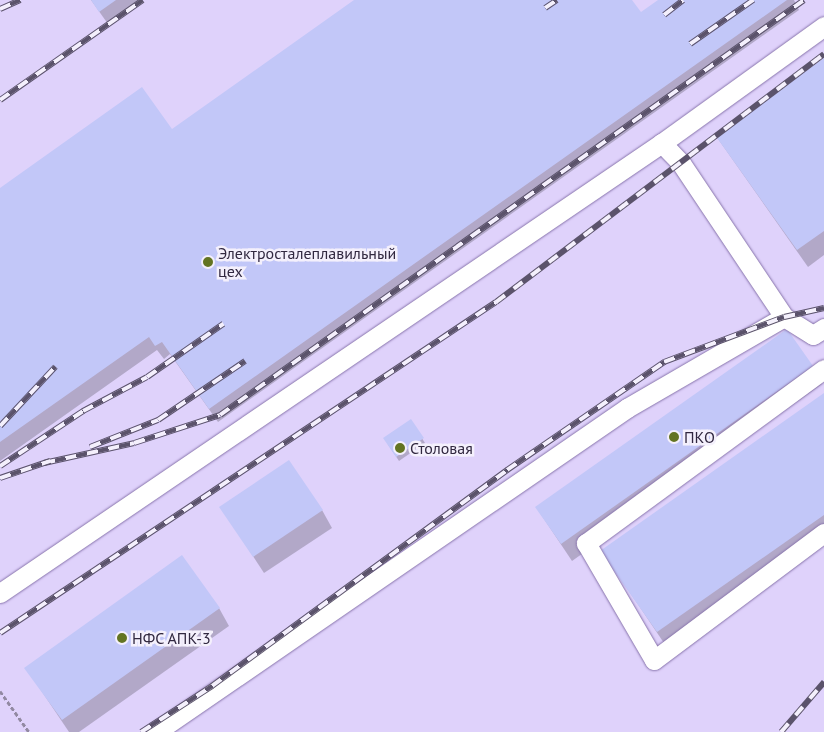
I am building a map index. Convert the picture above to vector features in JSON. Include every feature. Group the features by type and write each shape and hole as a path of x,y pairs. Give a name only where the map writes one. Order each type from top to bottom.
{"lane":[{"path":"0,593 662,143 824,26"},
{"path":"662,143 681,163 784,317 813,335 824,328"},
{"path":"156,732 627,408 784,317"},
{"path":"824,368 586,544 654,660 824,534"}],"path":[{"path":"0,691 29,732"}],"shaded area":[{"path":"0,0 824,0 824,732 0,732"}],"building":[{"path":"91,0 116,0 99,12"},
{"name":"Электросталеплавильный цех","path":"354,0 632,0 641,12 658,0 787,0 209,409 162,342 155,346 149,337 0,442 0,188 142,87 172,129"},
{"path":"824,58 824,231 797,250 715,135"},
{"name":"ПКО","path":"787,329 813,366 561,544 535,507"},
{"path":"824,393 824,515 657,632 600,551"},
{"name":"Столовая","path":"411,419 424,438 396,457 383,438"},
{"path":"289,460 323,510 253,557 219,507"},
{"name":"НФС АПК-3","path":"182,555 220,608 62,720 24,668"}],"railway":[{"path":"0,9 20,0"},
{"path":"0,100 143,0"},
{"path":"545,8 557,0"},
{"path":"664,15 683,0"},
{"path":"690,44 753,0"},
{"path":"44,463 134,443 220,415 804,0"},
{"path":"0,633 496,302 824,54"},
{"path":"141,732 212,686 507,470 664,362 784,317 824,308"},
{"path":"0,466 83,411 147,377 223,324"},
{"path":"90,447 158,420 245,361"},
{"path":"0,426 55,367"},
{"path":"0,478 50,461"},
{"path":"781,732 824,682"}],"place":[{"name":"Электросталеплавильный цех","path":"208,262"},
{"name":"ПКО","path":"674,437"},
{"name":"Столовая","path":"400,448"},
{"name":"НФС АПК-3","path":"122,638"}]}
